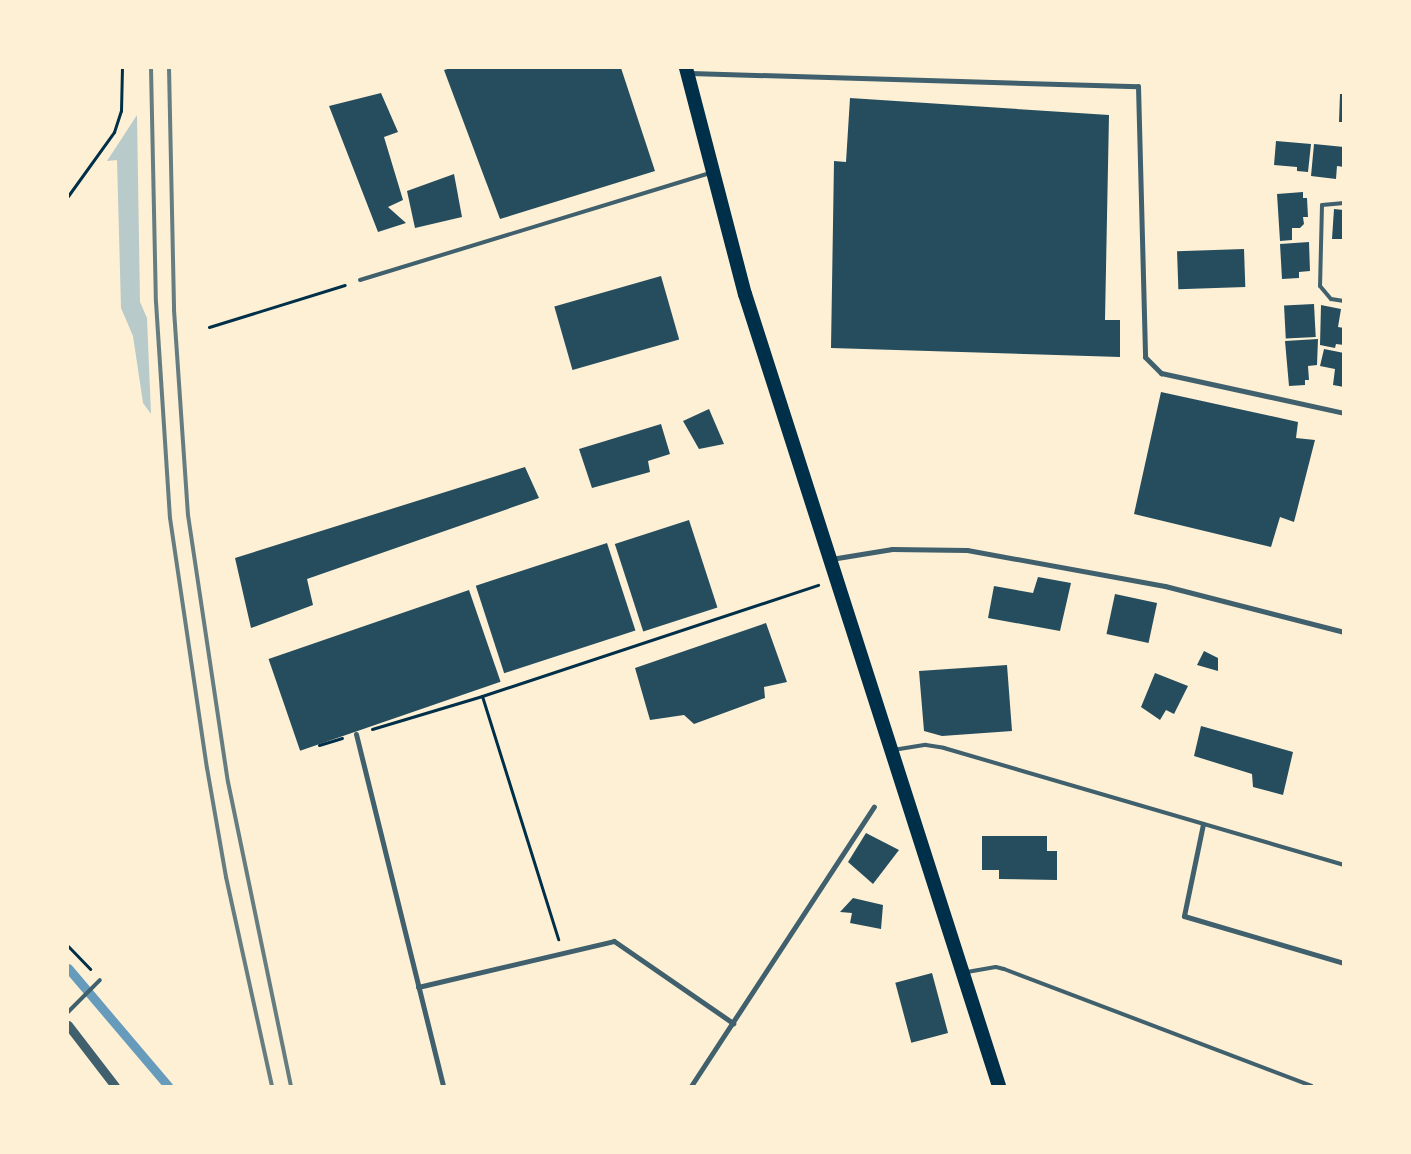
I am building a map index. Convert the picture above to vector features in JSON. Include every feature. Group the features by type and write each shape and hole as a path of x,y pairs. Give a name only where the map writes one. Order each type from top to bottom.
{"highway":[{"path":"686,70 745,294 961,974 999,1086"}],"street":[{"path":"686,70 1138,86 1145,357 1161,373 1344,413"},
{"path":"830,559 884,549 967,550 1165,586 1344,632"},
{"path":"356,734 443,1086"},
{"path":"691,1086 874,806"},
{"path":"1203,824 1184,916 1344,963"},
{"path":"418,987 614,941 733,1023"},
{"path":"68,1025 113,1086"}],"lane":[{"path":"360,280 712,172"},
{"path":"1344,203 1322,205 1320,286 1331,298 1344,301"},
{"path":"890,750 926,745 944,748 1344,865"},
{"path":"961,974 996,967 1004,969 1312,1086"},
{"path":"68,1012 100,980"}],"path":[{"path":"68,196 114,132 121,111 122,68"},
{"path":"209,327 360,280"},
{"path":"319,745 482,696 836,580"},
{"path":"482,696 562,953"},
{"path":"68,946 100,980"}],"shaded area":[{"path":"137,115 140,302 147,318 151,414 143,403 133,336 121,308 117,160 107,161"}],"building":[{"path":"451,68 621,68 655,171 500,219 444,70"},
{"path":"381,93 398,132 384,137 403,200 388,207 406,223 378,232 329,106"},
{"path":"1340,94 1344,94 1344,122 1339,122"},
{"path":"850,98 1109,115 1105,320 1120,320 1120,357 831,348 834,161 846,162"},
{"path":"1276,141 1311,144 1308,172 1297,171 1297,167 1274,165"},
{"path":"1314,144 1344,147 1344,167 1337,166 1336,179 1311,176"},
{"path":"454,174 462,217 415,228 407,191"},
{"path":"1303,192 1303,198 1307,198 1308,217 1303,217 1304,224 1300,228 1292,228 1292,240 1280,241 1277,194"},
{"path":"1334,209 1344,210 1344,239 1332,239"},
{"path":"1309,242 1310,271 1299,272 1299,278 1282,279 1280,244"},
{"path":"1244,249 1245,287 1178,289 1177,251"},
{"path":"661,276 679,339 572,370 554,307"},
{"path":"1314,304 1316,337 1286,339 1284,306"},
{"path":"1321,305 1341,309 1338,327 1344,328 1344,345 1336,344 1335,348 1320,345"},
{"path":"1318,339 1317,365 1308,366 1309,380 1305,380 1305,385 1289,386 1285,341"},
{"path":"1324,349 1344,353 1344,387 1333,385 1335,369 1320,366"},
{"path":"1161,392 1298,422 1296,438 1315,440 1294,522 1280,517 1271,547 1134,514"},
{"path":"709,409 724,444 699,449 683,421"},
{"path":"661,424 670,454 648,461 650,472 592,488 579,449"},
{"path":"525,467 539,498 307,579 313,605 251,628 235,558"},
{"path":"689,520 717,607 643,632 615,544"},
{"path":"607,543 635,630 504,673 476,586"},
{"path":"1038,577 1071,583 1060,631 988,618 994,586 1033,593"},
{"path":"469,590 501,682 300,751 269,659"},
{"path":"1115,594 1157,603 1149,643 1106,634"},
{"path":"766,623 787,682 764,687 765,698 694,724 684,715 650,720 635,668"},
{"path":"1204,651 1218,658 1218,671 1197,665"},
{"path":"1007,665 1012,731 942,736 924,731 919,671"},
{"path":"1155,673 1188,686 1174,714 1166,710 1160,720 1141,707"},
{"path":"1201,726 1293,752 1283,795 1253,787 1252,774 1194,756"},
{"path":"866,833 899,850 873,884 848,862"},
{"path":"982,836 1047,836 1047,851 1057,851 1057,880 999,879 999,870 982,870"},
{"path":"853,898 883,905 881,929 850,923 852,913 840,912"},
{"path":"932,973 948,1033 911,1043 895,983"}],"waterway":[{"path":"68,968 168,1086"}],"railway":[{"path":"151,68 156,302 170,518 207,768 226,877 272,1086"},
{"path":"169,68 174,310 188,515 228,782 291,1086"}]}
